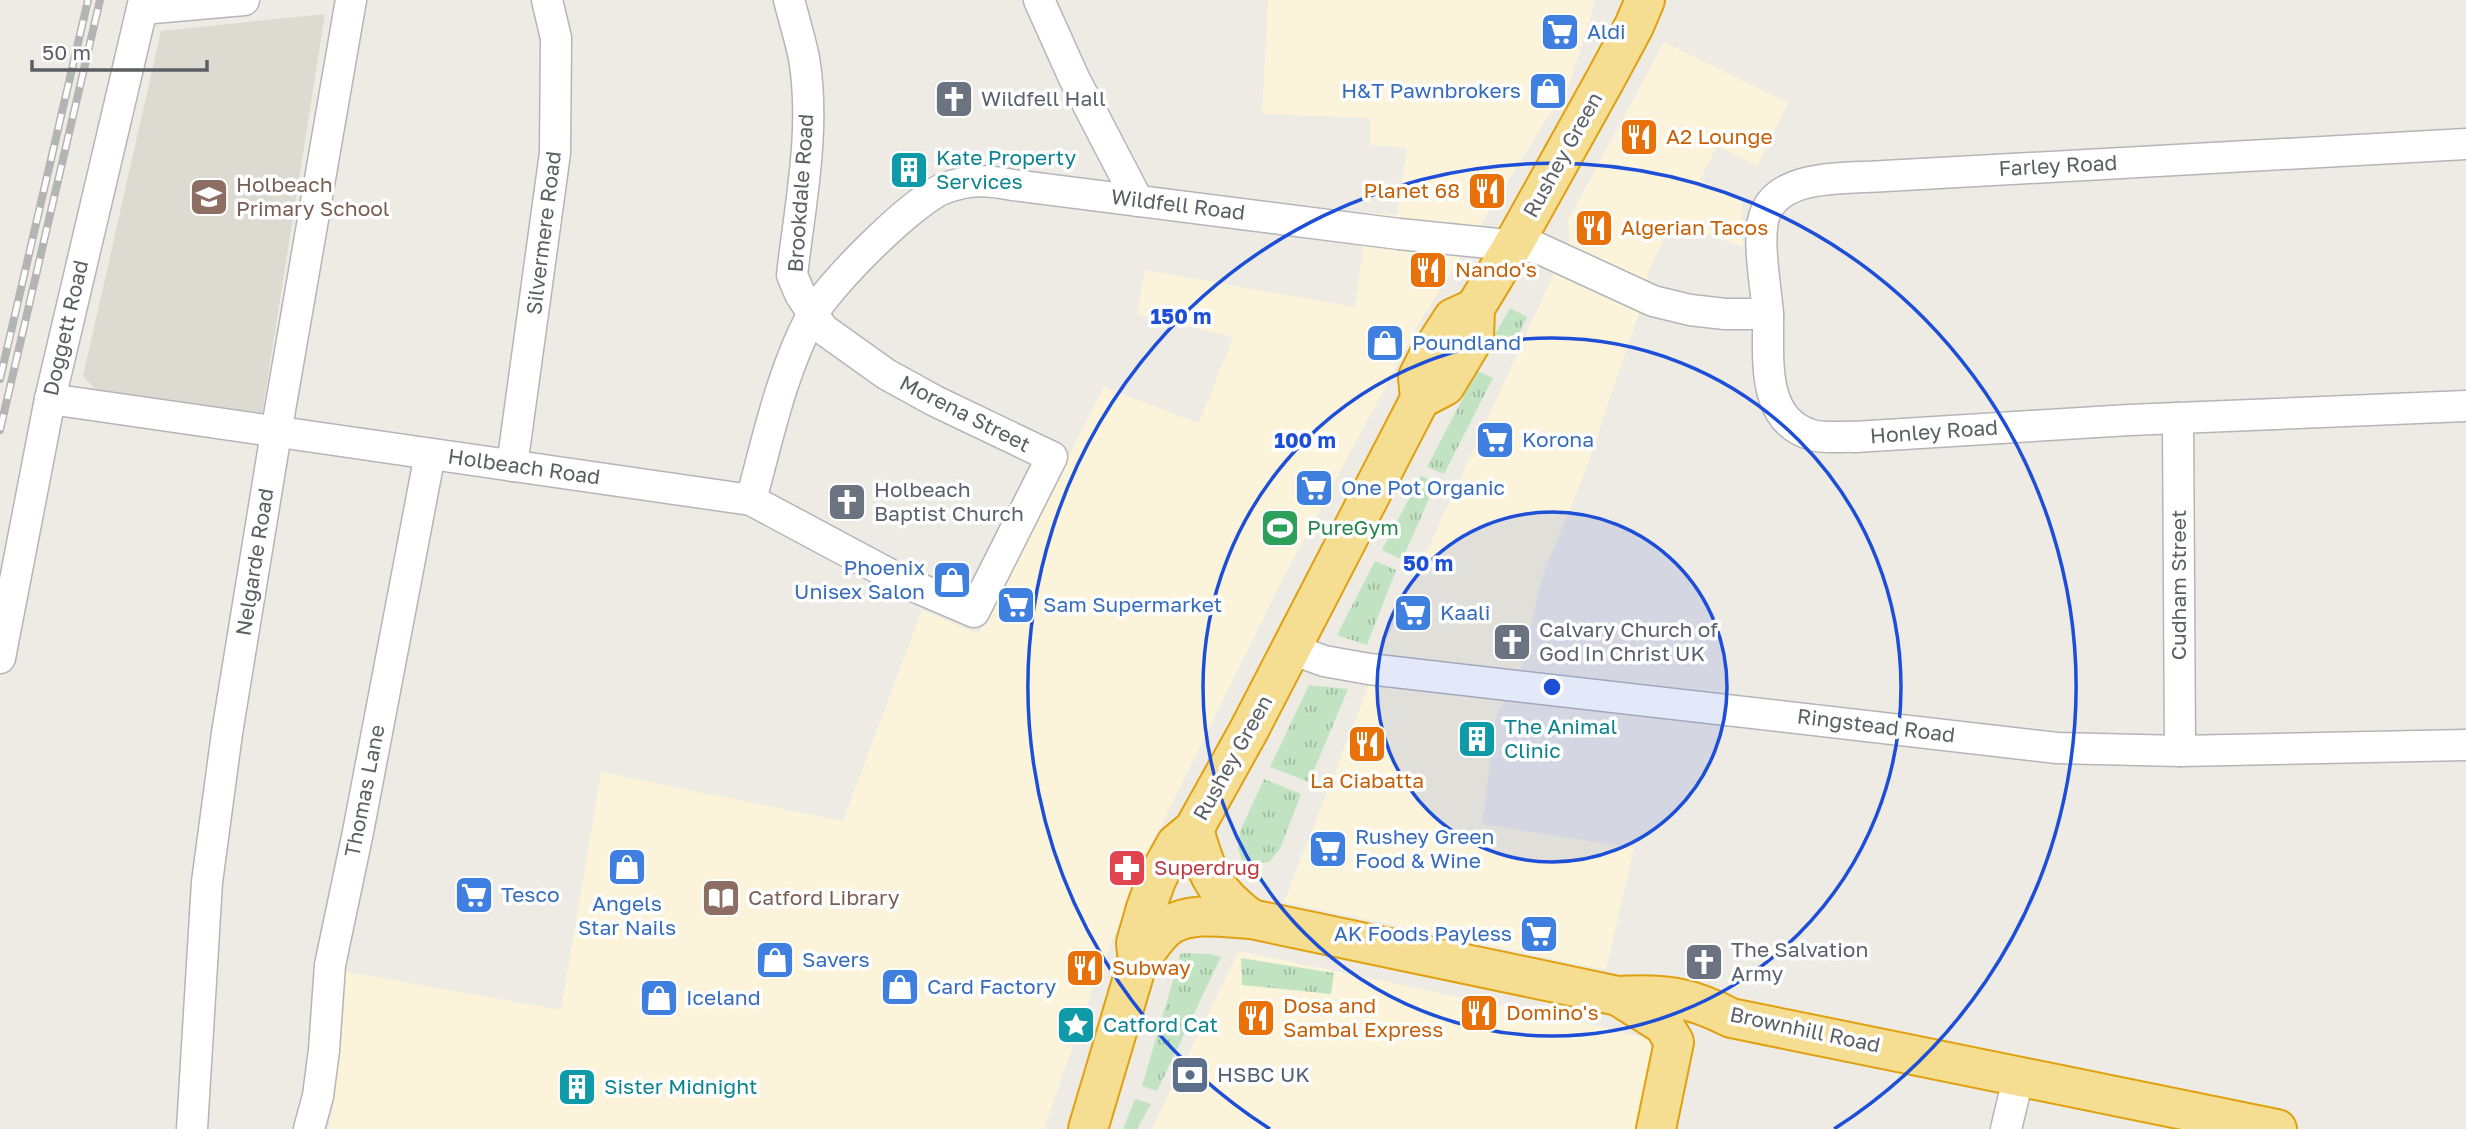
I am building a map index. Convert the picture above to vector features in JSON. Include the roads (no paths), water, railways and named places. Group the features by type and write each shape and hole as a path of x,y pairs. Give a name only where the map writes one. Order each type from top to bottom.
{"highway":[{"name":"Rushey Green","path":"1088,1129 1138,962 1136,943 1139,928 1157,878 1176,844 1194,829 1291,649 1420,399 1446,386 1474,338 1475,308 1512,247 1634,26 1645,0"},
{"name":"Brownhill Road","path":"1194,829 1205,864 1216,887 1229,902 1251,919"},
{"name":"Brownhill Road","path":"1138,962 1169,926 1183,919 1251,919 1618,996 1655,993 1705,1004 1731,1018 2277,1129"},
{"path":"1618,996 1664,1026 1674,1042 1656,1129"},
{"path":"1674,1042 1694,1030 1731,1018"}],"street":[{"path":"143,5 244,0"},
{"name":"Nelgarde Road","path":"192,1129 207,882 227,733 351,0"},
{"name":"Silvermere Road","path":"512,466 555,153 556,38 547,0"},
{"name":"Brookdale Road","path":"789,0 804,59 807,99 807,141 792,275 812,314"},
{"path":"1039,0 1074,78 1138,201"},
{"name":"Doggett Road","path":"0,658 50,399 143,5"},
{"name":"Farley Road","path":"1768,314 1763,222 1768,206 1781,192 1799,184 1885,176 2466,144"},
{"name":"Wildfell Road","path":"812,314 865,253 902,217 942,189 985,179 1013,185 1512,247"},
{"path":"1512,247 1538,248 1653,301 1690,310 1725,314 1768,314"},
{"path":"751,500 786,373 812,314"},
{"name":"Morena Street","path":"812,314 824,329 886,374 935,401 1052,457 974,611"},
{"name":"Honley Road","path":"1768,314 1770,383 1776,405 1790,426 1814,436 1855,437 2178,418 2466,406"},
{"name":"Holbeach Road","path":"50,399 751,500 904,582 974,611"},
{"name":"Cudham Street","path":"2178,418 2180,751"},
{"name":"Thomas Lane","path":"309,1129 318,1096 323,1061 330,965 430,454"},
{"name":"Ringstead Road","path":"1291,649 1324,661 1369,669 2057,748 2180,751 2466,745"},
{"path":"2006,1129 2019,1075"}],"railway":[{"path":"0,379 88,0"},
{"path":"0,430 100,0"}],"place":[{"name":"Aldi","path":"1560,32"},
{"name":"H&T Pawnbrokers","path":"1548,91"},
{"name":"Wildfell Hall","path":"954,99"},
{"name":"A2 Lounge","path":"1639,137"},
{"name":"Kate Property Services","path":"909,170"},
{"name":"Planet 68","path":"1487,191"},
{"name":"Holbeach Primary School","path":"209,197"},
{"name":"Algerian Tacos","path":"1594,228"},
{"name":"Nando's","path":"1428,270"},
{"name":"Poundland","path":"1385,343"},
{"name":"Korona","path":"1495,440"},
{"name":"One Pot Organic","path":"1314,488"},
{"name":"Holbeach Baptist Church","path":"847,502"},
{"name":"PureGym","path":"1280,528"},
{"name":"Phoenix Unisex Salon","path":"952,580"},
{"name":"Sam Supermarket","path":"1016,605"},
{"name":"Kaali","path":"1413,613"},
{"name":"Calvary Church of God In Christ UK","path":"1512,642"},
{"name":"The Animal Clinic","path":"1477,739"},
{"name":"La Ciabatta","path":"1367,744"},
{"name":"Rushey Green Food & Wine","path":"1328,849"},
{"name":"Angels Star Nails","path":"627,867"},
{"name":"Superdrug","path":"1127,868"},
{"name":"Tesco","path":"474,895"},
{"name":"Catford Library","path":"721,898"},
{"name":"AK Foods Payless","path":"1539,934"},
{"name":"Savers","path":"775,960"},
{"name":"The Salvation Army","path":"1704,962"},
{"name":"Subway","path":"1085,968"},
{"name":"Card Factory","path":"900,987"},
{"name":"Iceland","path":"659,998"},
{"name":"Domino's","path":"1479,1013"},
{"name":"Dosa and Sambal Express","path":"1256,1018"},
{"name":"Catford Cat","path":"1076,1025"},
{"name":"HSBC UK","path":"1190,1075"},
{"name":"Sister Midnight","path":"577,1087"}]}
